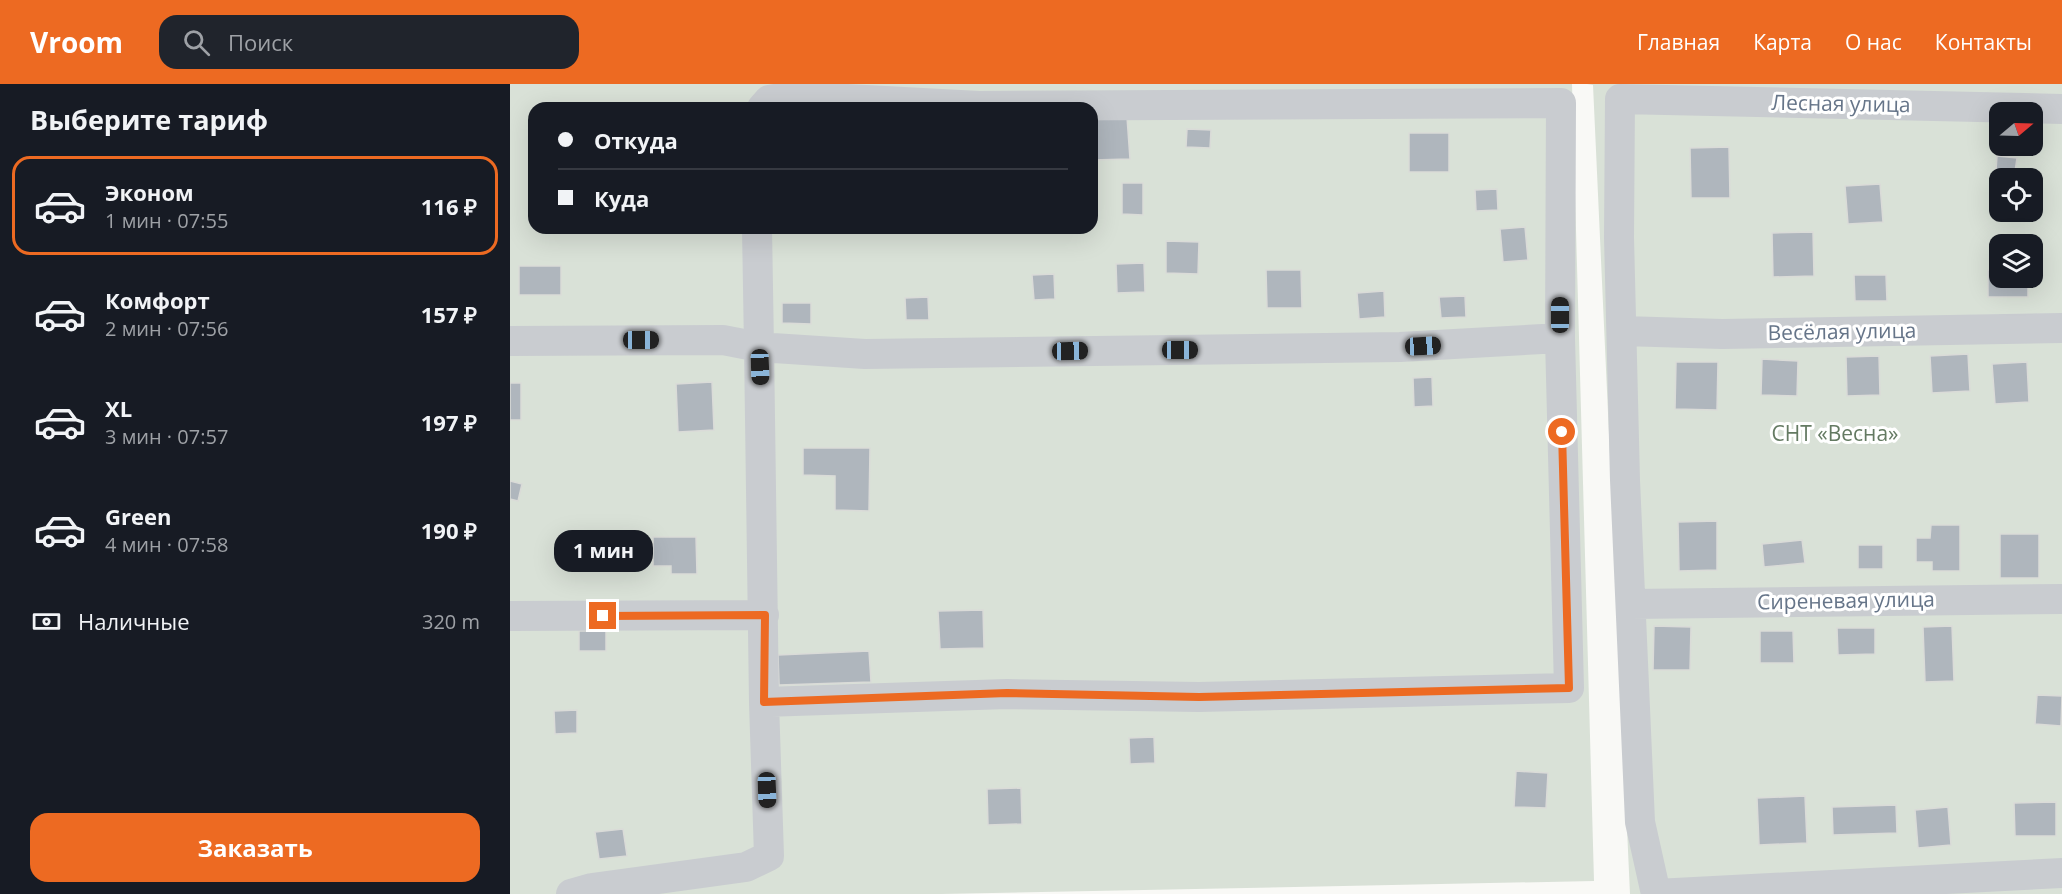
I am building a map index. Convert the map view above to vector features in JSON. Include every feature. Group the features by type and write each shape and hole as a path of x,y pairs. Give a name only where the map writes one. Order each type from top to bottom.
{"street":[{"path":"767,102 790,96 903,102"},
{"name":"Лесная улица","path":"1623,331 1619,237 1620,99 2062,109"},
{"path":"764,702 1007,693 1199,697 1569,688 1560,338 1561,103 1098,105"},
{"path":"571,894 592,888 746,867 769,856 764,702 765,615 757,234"},
{"name":"Весёлая улица","path":"1623,331 1722,334 2062,328"},
{"path":"1623,331 1625,480 1640,822 1656,894 2062,873"},
{"path":"510,341 723,340 759,348 865,354 1400,347 1560,338"},
{"name":"Сиреневая улица","path":"1631,603 2062,598"},
{"path":"510,616 765,615"}],"green space":[{"path":"510,84 1572,84 1594,881 941,894 510,894"},
{"name":"СНТ «Весна»","path":"1587,84 2062,84 2062,894 1630,894 1593,85"}],"building":[{"path":"1127,117 1130,159 1098,160 1098,118"},
{"path":"1187,129 1211,130 1210,148 1186,147"},
{"path":"1409,133 1449,133 1449,172 1409,172"},
{"path":"1729,147 1730,198 1691,198 1690,148"},
{"path":"1997,156 2017,158 2016,168 1996,168"},
{"path":"1122,183 1143,183 1143,215 1122,214"},
{"path":"1880,184 1883,222 1848,224 1845,186"},
{"path":"1497,189 1498,210 1476,211 1475,190"},
{"path":"1525,227 1528,260 1503,262 1500,229"},
{"path":"1813,232 1814,276 1773,277 1772,233"},
{"path":"1166,241 1199,242 1198,274 1166,273"},
{"path":"1144,263 1145,292 1117,293 1116,264"},
{"path":"519,266 561,266 561,295 519,295"},
{"path":"1266,270 1301,270 1302,308 1267,308"},
{"path":"1988,270 1989,288 2028,288 2028,297 1988,297"},
{"path":"1054,274 1055,299 1034,300 1032,275"},
{"path":"1854,275 1886,275 1887,301 1855,301"},
{"path":"1384,291 1385,317 1359,319 1357,293"},
{"path":"1465,296 1466,317 1441,318 1439,297"},
{"path":"928,297 929,320 906,320 905,298"},
{"path":"782,303 811,303 811,324 782,323"},
{"path":"1968,354 1970,391 1932,393 1930,356"},
{"path":"1879,356 1880,395 1847,396 1846,357"},
{"path":"1762,359 1798,361 1797,396 1761,395"},
{"path":"1676,362 1718,362 1717,410 1675,409"},
{"path":"2027,362 2029,402 1995,404 1992,364"},
{"path":"1432,377 1433,406 1414,407 1413,378"},
{"path":"712,382 714,430 678,432 676,384"},
{"path":"510,383 521,383 521,420 510,420"},
{"path":"803,448 870,448 869,511 835,510 835,476 803,475"},
{"path":"510,481 522,484 518,501 510,499"},
{"path":"1717,521 1717,570 1679,571 1678,522"},
{"path":"1931,525 1960,525 1960,571 1932,571 1932,562 1916,562 1916,538 1930,538"},
{"path":"2000,534 2039,534 2039,578 2000,578"},
{"path":"653,537 696,537 697,574 671,574 671,566 653,566"},
{"path":"603,540 604,558 567,558 567,541"},
{"path":"1802,540 1805,563 1764,567 1762,544"},
{"path":"1858,545 1883,545 1883,569 1858,569"},
{"path":"983,610 984,648 940,649 938,611"},
{"path":"1654,626 1691,627 1690,670 1653,670"},
{"path":"1952,626 1954,681 1925,682 1923,627"},
{"path":"1837,628 1875,628 1875,654 1838,655"},
{"path":"579,631 606,631 606,651 579,651"},
{"path":"1760,631 1793,631 1794,663 1760,663"},
{"path":"869,651 871,682 779,685 778,655"},
{"path":"2037,695 2062,696 2061,726 2035,724"},
{"path":"577,710 577,733 555,734 554,711"},
{"path":"1154,737 1155,763 1130,764 1129,738"},
{"path":"1516,771 1548,773 1546,808 1514,807"},
{"path":"1021,788 1022,824 988,825 987,789"},
{"path":"1805,796 1807,843 1759,845 1757,798"},
{"path":"2056,802 2056,836 2015,836 2014,803"},
{"path":"1896,805 1897,833 1833,835 1832,807"},
{"path":"1948,807 1951,845 1918,848 1915,810"},
{"path":"623,829 627,856 599,859 595,832"}],"route":[{"path":"603,616 765,615 764,702 1007,693 1199,697 1569,688 1562,432"}]}
